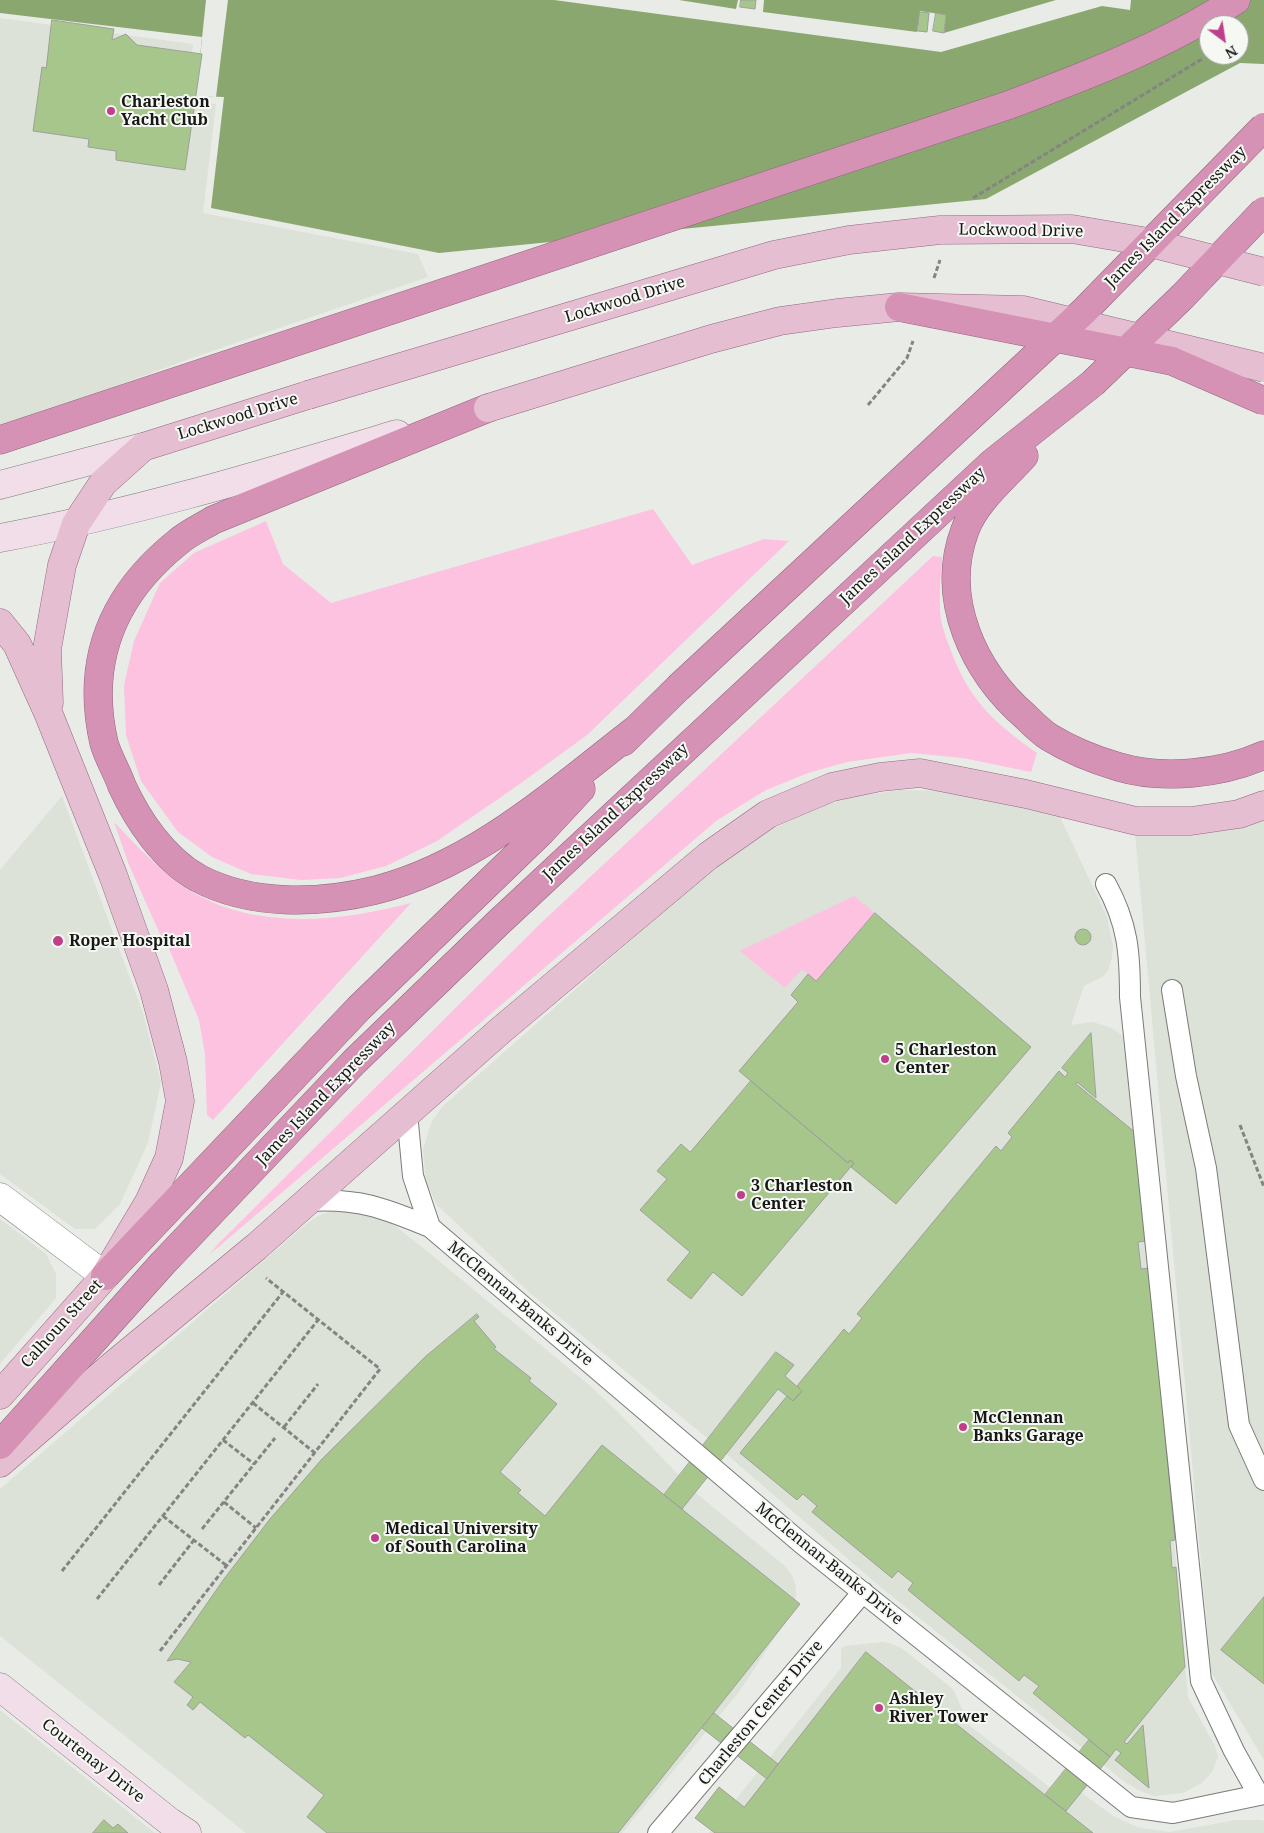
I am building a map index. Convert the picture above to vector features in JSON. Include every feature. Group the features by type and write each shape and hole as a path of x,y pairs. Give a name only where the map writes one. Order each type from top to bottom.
{"highway":[{"path":"0,440 1009,105 1125,60 1202,22 1236,0"},
{"name":"James Island Expressway","path":"105,1276 359,1008 542,831 635,730 1084,311 1264,126"},
{"name":"James Island Expressway","path":"0,1445 163,1263 354,1062 710,725 992,463 1093,384 1183,296 1264,211"},
{"path":"899,307 1172,362 1264,401"},
{"path":"1093,384 1001,481 978,509 965,530 957,579 959,615 973,651 990,678 1014,708 1048,736 1090,757 1120,767 1162,773 1207,771 1252,760 1264,755"},
{"path":"488,408 330,463 214,520 179,540 146,571 113,618 101,653 98,701 105,745 129,800 165,853 198,878 234,891 276,900 315,899 374,890 425,874 482,842 528,813 635,730"}],"main road":[{"name":"Lockwood Drive","path":"0,485 143,446 774,255 849,240 940,230 1072,229 1142,241 1264,272"},
{"path":"488,408 711,339 780,321 899,307 1024,310 1264,368"},
{"path":"49,714 47,649 62,564 76,524 104,483 143,446"},
{"path":"0,538 76,524 194,494 330,463"},
{"name":"Calhoun Street","path":"0,622 16,644 49,714 112,875 154,990 173,1062 180,1101 169,1158 149,1202 105,1276 0,1394"},
{"path":"0,1463 308,1201 501,1030 708,856 768,814 832,787 880,777 920,774 1026,794 1136,821 1191,821 1239,814 1264,805"},
{"name":"Courtenay Drive","path":"0,1687 170,1822 187,1833"}],"street":[{"path":"0,1197 105,1276"}],"lane":[{"path":"1106,884 1116,902 1130,949 1130,997 1201,1681 1234,1751 1261,1794"},
{"path":"1172,990 1186,1076 1206,1168 1239,1426 1264,1480"},
{"path":"407,1112 414,1176 430,1227"},
{"name":"McClennan-Banks Drive","path":"308,1201 338,1199 384,1207 430,1227 801,1543 1132,1807 1173,1813 1261,1794"},
{"name":"Charleston Center Drive","path":"658,1833 863,1592"}],"path":[{"path":"1240,1125 1264,1187"},
{"path":"160,1650 380,1369 266,1278"},
{"path":"62,1570 283,1292"},
{"path":"97,1599 318,1320"},
{"path":"284,1427 318,1384"},
{"path":"253,1403 315,1453"},
{"path":"202,1530 275,1438"},
{"path":"223,1440 254,1464"},
{"path":"224,1502 256,1528"},
{"path":"163,1516 227,1566"},
{"path":"159,1585 194,1540"}],"shaded area":[{"path":"0,0 1264,0 1264,64 1249,63 1249,15 1199,15 1199,65 1236,65 986,199 439,253 211,208 224,97 196,96 202,37 0,13"},
{"path":"0,18 193,44 187,102 216,104 203,213 418,254 428,277 189,359 0,429"},
{"path":"653,509 692,565 764,539 789,541 587,735 437,841 386,866 340,878 301,880 251,874 212,857 178,832 141,781 126,735 124,685 134,641 160,583 194,553 266,521 283,564 331,603"},
{"path":"933,556 942,557 940,613 957,666 974,696 995,720 1037,753 1031,772 963,758 911,753 847,762 808,773 766,790 716,821 209,1255 541,923"},
{"path":"900,790 961,791 1060,817 1107,917 1113,946 1108,971 1102,977 1084,986 1071,1025 1093,1022 1111,1028 1122,1035 1130,1050 1188,1697 1215,1746 1218,1756 1212,1772 1202,1783 1183,1793 1154,1796 1126,1783 884,1590 718,1447 530,1293 437,1205 426,1182 423,1149 432,1121 443,1106 714,867 772,829 824,805 850,797"},
{"name":"Roper Hospital","path":"62,796 143,1013 161,1082 148,1143 120,1204 95,1229 75,1229 0,1174 0,870"},
{"path":"1264,819 1264,1760 1211,1672 1135,832"},
{"path":"114,822 152,861 177,882 203,898 232,909 261,916 291,919 321,918 382,910 411,903 213,1120 207,1115 205,1054 199,1020 168,946 164,943 129,865"},
{"path":"854,896 875,913 816,981 802,969 785,988 740,951"},
{"name":"Medical University of South Carolina","path":"335,1210 367,1212 390,1222 427,1251 589,1385 618,1412 697,1494 785,1566 792,1575 796,1587 796,1598 791,1613 739,1692 622,1833 246,1833 0,1636 0,1489 305,1225 318,1216"},
{"path":"0,1219 46,1254 56,1274 56,1298 0,1364"},
{"name":"Ashley River Tower","path":"883,1642 903,1649 953,1689 970,1726 1052,1789 1082,1793 1113,1816 1140,1828 1170,1832 1236,1820 1260,1820 1264,1821 1264,1833 709,1833 841,1668 841,1650 844,1646"},
{"path":"0,1710 155,1833 0,1833"}],"pier":[{"path":"206,0 228,0 216,97 196,96"},
{"path":"554,0 679,0 736,9 738,0 764,0 763,12 917,32 920,11 946,15 944,33 1056,0 1131,0 1130,10 1102,6 941,52"}],"building":[{"path":"741,0 756,0 755,9 740,7"},
{"path":"920,12 929,13 927,32 918,31"},
{"path":"936,13 946,15 944,33 933,31"},
{"path":"52,20 114,29 112,40 126,34 137,45 202,54 185,170 116,160 116,151 88,147 89,139 33,131 42,67 46,68"},
{"name":"5 Charleston Center","path":"875,913 1031,1047 896,1204 851,1167 854,1163 850,1160 848,1163 739,1071 798,1002 791,995 808,974 816,981"},
{"path":"1083,929 1089,931 1091,937 1089,943 1083,945 1077,943 1075,937 1077,931"},
{"name":"McClennan Banks Garage","path":"1091,1033 1096,1098 1077,1082 1076,1084 1136,1133 1146,1241 1138,1242 1141,1269 1149,1268 1175,1540 1170,1541 1172,1568 1176,1567 1185,1667 1124,1742 1127,1744 1143,1725 1149,1788 1115,1760 1121,1753 1116,1749 1110,1757 1033,1693 1039,1686 1024,1675 1019,1681 908,1590 913,1583 898,1571 892,1578 812,1512 817,1506 803,1494 797,1500 740,1453 787,1396 793,1401 802,1391 797,1386 844,1329 849,1334 862,1318 857,1314 996,1146 1001,1151 1012,1137 1008,1133 1059,1071 1065,1077 1068,1073 1062,1068"},
{"name":"3 Charleston Center","path":"751,1081 848,1163 850,1160 854,1163 742,1296 713,1272 691,1299 667,1280 690,1252 640,1210 667,1179 657,1171 681,1144 690,1152"},
{"path":"477,1314 479,1317 474,1321 496,1347 494,1349 531,1378 529,1381 557,1404 500,1472 521,1490 518,1493 545,1516 602,1445 800,1604 618,1833 327,1833 307,1817 324,1795 248,1735 245,1738 200,1702 193,1710 187,1705 193,1697 174,1682 191,1662 177,1659 167,1661 224,1579 270,1519 322,1459 425,1357"},
{"path":"776,1352 794,1365 785,1376 802,1391 793,1401 778,1389 682,1509 664,1495"},
{"path":"1264,1597 1264,1684 1221,1650"},
{"name":"Ashley River Tower","path":"866,1652 1093,1833 715,1833 695,1818 719,1787 744,1807"},
{"path":"714,1713 778,1764 767,1779 702,1728"},
{"path":"1089,1740 1110,1757 1066,1811 1045,1795"},
{"path":"104,1820 113,1828 118,1824 128,1833 93,1833"}],"place":[{"name":"Charleston Yacht Club","path":"111,111"},
{"name":"Roper Hospital","path":"58,941"},
{"name":"5 Charleston Center","path":"885,1059"},
{"name":"3 Charleston Center","path":"741,1195"},
{"name":"McClennan Banks Garage","path":"963,1427"},
{"name":"Medical University of South Carolina","path":"375,1538"},
{"name":"Ashley River Tower","path":"879,1708"}]}
